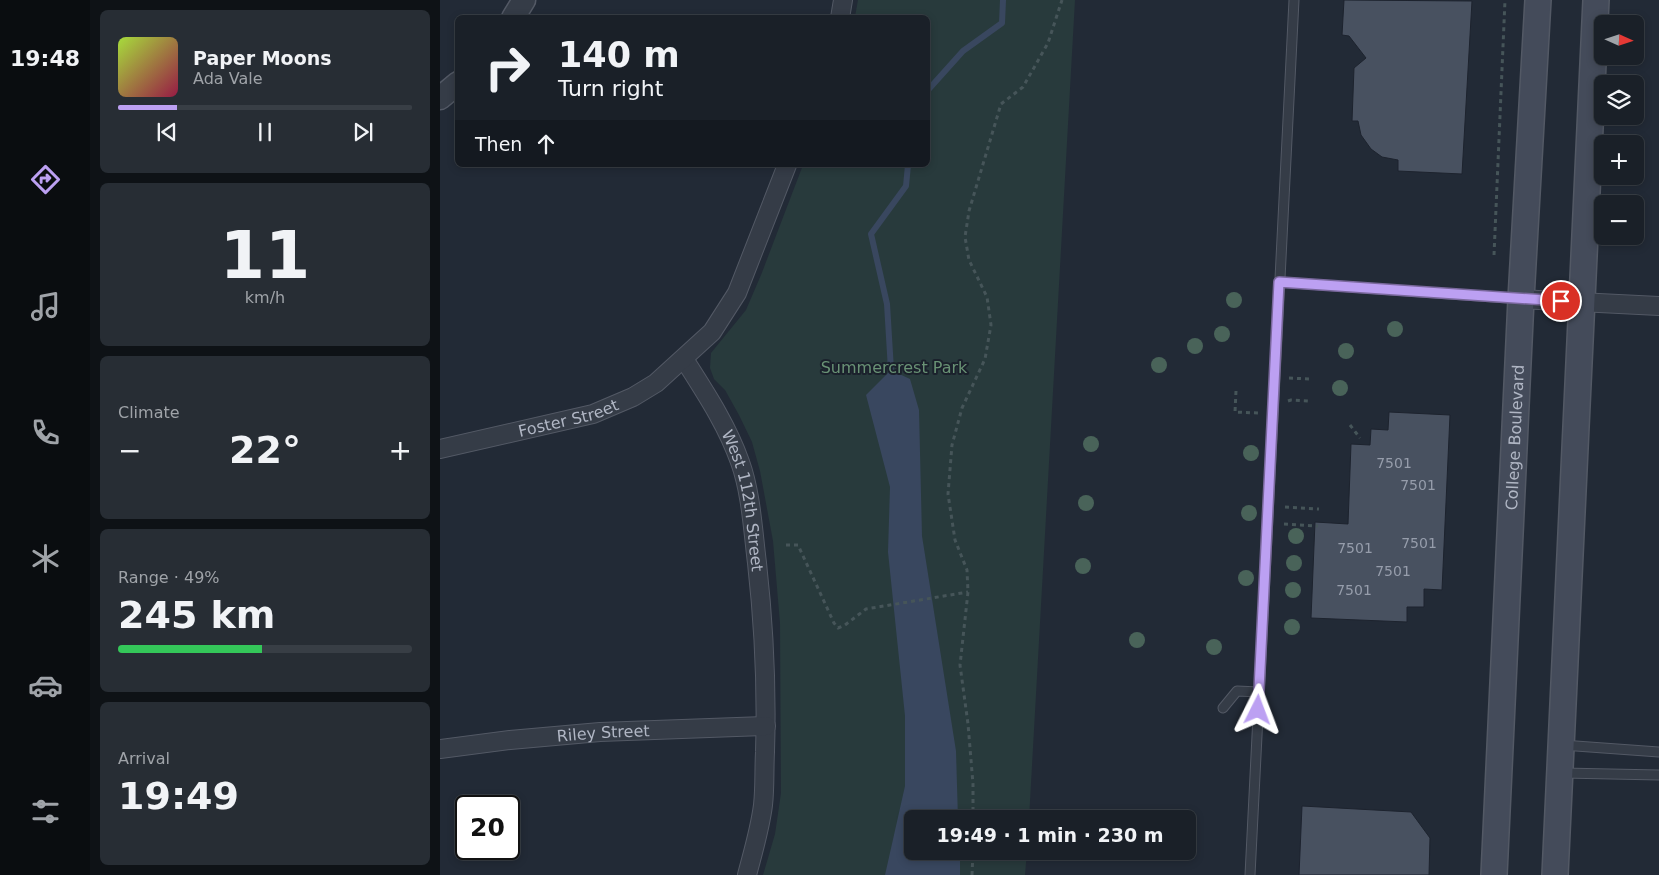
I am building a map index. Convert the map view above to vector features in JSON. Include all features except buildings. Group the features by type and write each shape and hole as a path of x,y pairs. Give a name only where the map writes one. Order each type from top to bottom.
{"main road":[{"name":"College Boulevard","path":"1494,875 1538,0"},
{"path":"1555,875 1596,0"}],"street":[{"path":"515,15 524,0"},
{"path":"840,15 843,0"},
{"path":"440,98 455,86"},
{"path":"684,359 712,332 737,293 786,167"},
{"path":"1522,299 1659,306"},
{"name":"Foster Street","path":"440,450 593,414 633,397 656,383 684,359"},
{"name":"West 112th Street","path":"684,359 724,425 741,464 749,501 762,610 766,666 766,726 763,804 756,842 747,875"},
{"name":"Riley Street","path":"440,749 510,740 600,732 766,726"}],"lane":[{"path":"1250,875 1294,0"},
{"path":"1279,282 1522,299"},
{"path":"1223,708 1237,691 1259,692"},
{"path":"1561,744 1659,752"},
{"path":"1560,773 1659,776"}],"path":[{"path":"973,810 969,733 960,665 968,592 967,570 955,540 948,494 952,445 962,408 985,359 991,325 986,297 969,260 965,237 969,212 1001,104 1023,87 1048,43 1062,0"},
{"path":"1494,255 1505,0"},
{"path":"1288,378 1309,379"},
{"path":"1350,425 1360,438"},
{"path":"1285,507 1319,509"},
{"path":"1284,524 1318,526"},
{"path":"786,545 798,545 838,628 866,609 968,592"},
{"path":"972,875 973,860"}],"green space":[{"name":"Summercrest Park","path":"858,0 1075,0 1030,810 904,810 904,860 1026,860 1025,875 763,875 775,834 781,793 780,623 773,541 760,471 752,442 725,390 714,379 710,368 711,353 746,310 802,167 930,167 930,15 855,15"}],"water":[{"path":"891,370 910,379 919,410 922,536 956,751 958,810 904,810 904,860 960,860 960,875 885,875 905,786 905,716 888,552 890,487 866,395"}],"waterway":[{"path":"930,88 963,51 1002,23 1003,0"},
{"path":"891,370 887,304 871,234 906,186 908,167"}],"route":[{"path":"1258,710 1279,282 1561,301"}]}
